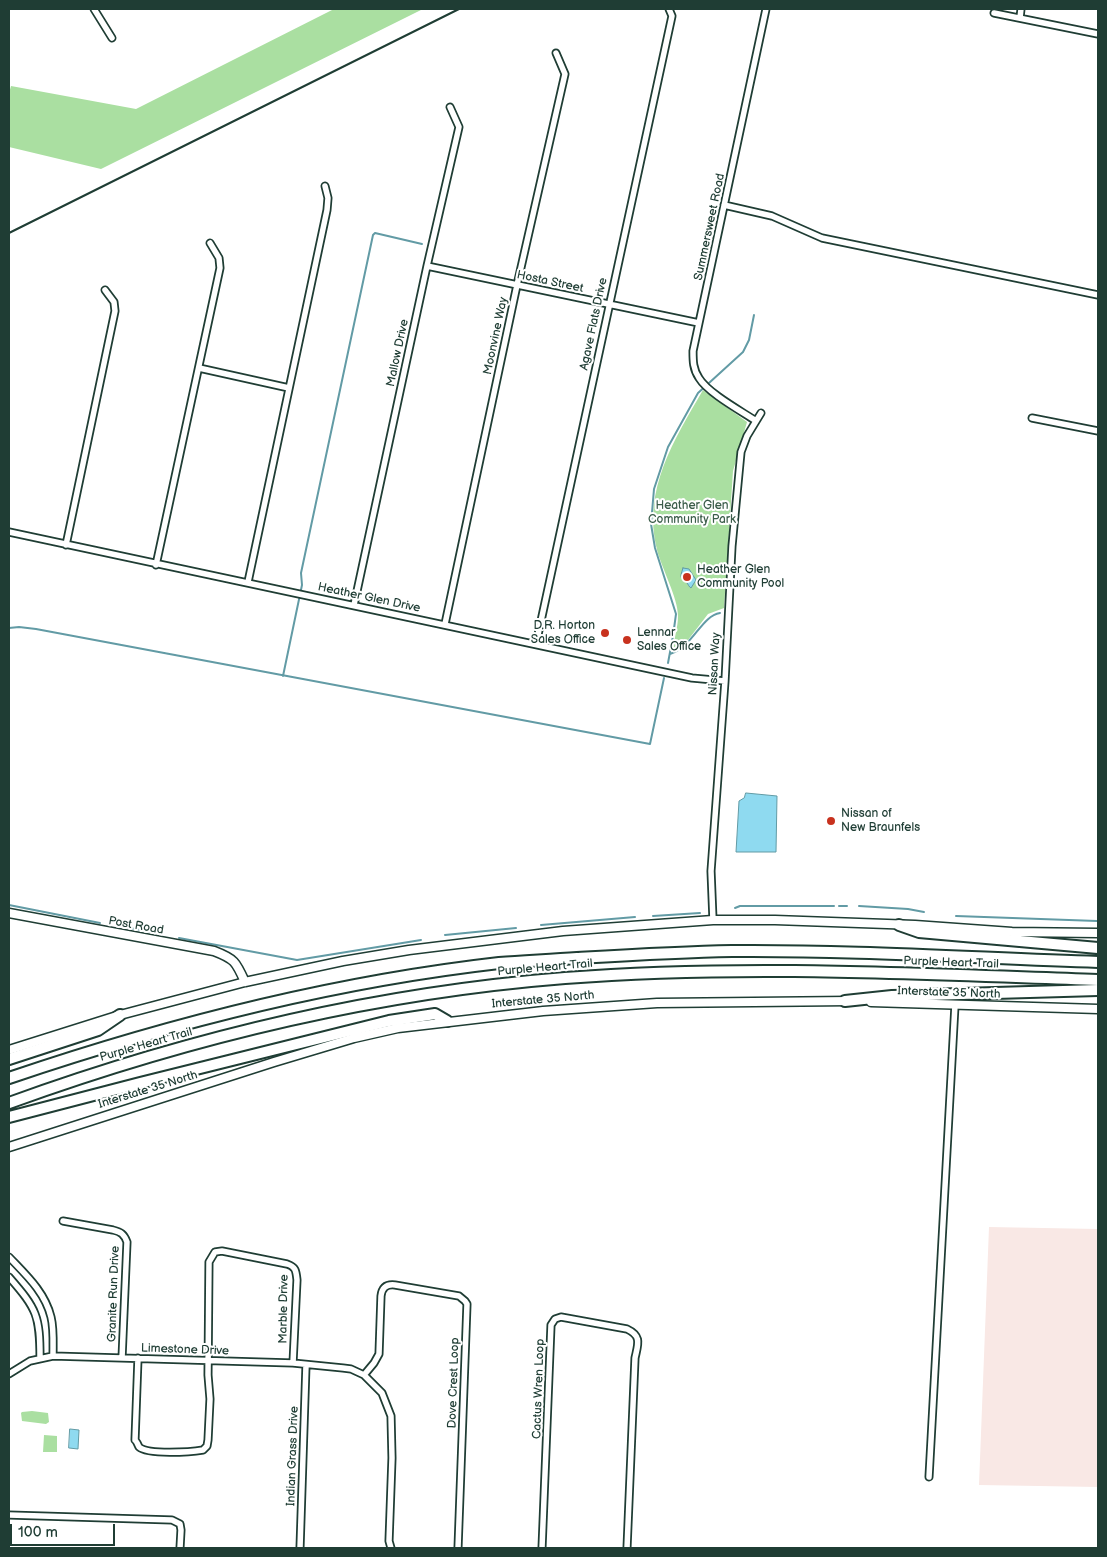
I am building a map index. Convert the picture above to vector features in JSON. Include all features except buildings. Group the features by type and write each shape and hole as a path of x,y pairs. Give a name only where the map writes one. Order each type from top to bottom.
{"highway":[{"path":"899,925 919,932 1098,948"},
{"name":"Purple Heart Trail","path":"9,1078 107,1046 234,1011 373,982 501,963 736,951 1098,962"},
{"name":"Purple Heart Trail","path":"9,1103 134,1061 277,1023 328,1012 445,992 518,983 605,975 747,970 1098,980"},
{"path":"844,1001 892,996 1098,990"},
{"path":"9,1059 98,1030 120,1014"},
{"path":"9,1117 389,1021 436,1014 447,1021"}],"main road":[{"name":"Post Road","path":"9,913 214,951 234,961 238,965 245,982"},
{"path":"9,1050 120,1014 245,982 352,960 488,939 563,931 713,920 774,920 1012,932 1098,933"},
{"name":"Interstate 35 North","path":"9,1147 156,1098 354,1038 398,1028 447,1021 543,1011 657,1003 844,1001 1098,1009"}],"street":[{"path":"94,9 112,38"},
{"name":"Agave Flats Drive","path":"536,644 608,304 634,196 672,16 669,9"},
{"name":"Summersweet Road","path":"756,421 701,381 694,366 693,351 766,9"},
{"path":"1020,18 1021,9"},
{"path":"994,13 1098,34"},
{"name":"Moonvine Way","path":"445,624 517,285 565,74 556,53"},
{"name":"Mallow Drive","path":"354,605 459,127 450,107"},
{"path":"248,582 327,210 326,186"},
{"path":"724,205 772,216 822,238 1098,295"},
{"path":"156,565 220,268 219,258 210,243"},
{"name":"Hosta Street","path":"427,266 699,324"},
{"path":"66,545 115,311 114,302 105,290"},
{"path":"199,368 289,388"},
{"name":"Nissan Way","path":"713,920 711,871 725,681 732,546 742,452 747,436 761,413"},
{"path":"1032,418 1098,431"},
{"name":"Heather Glen Drive","path":"9,532 156,565 248,582 692,678 725,681"},
{"path":"929,1477 955,1004"},
{"name":"Granite Run Drive","path":"63,1221 120,1232 127,1242 122,1358"},
{"name":"Marble Drive","path":"208,1361 209,1262 215,1252 222,1251 286,1264 296,1270 293,1363"},
{"path":"9,1257 38,1289 46,1303 51,1318 53,1356"},
{"path":"9,1278 28,1298 36,1314 40,1335 40,1358"},
{"name":"Dove Crest Loop","path":"364,1375 380,1354 381,1296 385,1287 395,1285 458,1296 465,1301 458,1548"},
{"name":"Cactus Wren Loop","path":"542,1548 551,1325 555,1319 561,1317 627,1330 636,1334 638,1339 635,1358 627,1548"},
{"name":"Limestone Drive","path":"9,1374 30,1360 53,1356 293,1363 352,1369 364,1375 382,1393 391,1416 392,1458 389,1541 391,1548"},
{"path":"138,1358 136,1440 139,1447 149,1451 192,1452 203,1450 207,1446 210,1399 208,1361"},
{"name":"Indian Grass Drive","path":"300,1548 306,1365"},
{"path":"9,1516 172,1520 180,1524 180,1548"}],"shaded area":[{"path":"989,1227 1098,1229 1098,1487 979,1485"}],"green space":[{"path":"334,9 423,9 101,169 9,147 9,93 11,86 136,109"},
{"name":"Heather Glen Community Park","path":"703,390 747,422 733,471 724,608 708,614 688,640 673,650 678,620 677,609 673,592 657,550 653,528 654,507 657,486 664,466 681,428"},
{"path":"22,1412 48,1413 49,1422 46,1424 22,1421"},
{"path":"44,1435 57,1436 57,1452 43,1452"}],"water":[{"name":"Heather Glen Community Pool","path":"683,568 689,569 696,580 691,588 681,577"},
{"path":"746,793 777,796 776,852 736,852 739,801 744,798"},
{"path":"70,1429 79,1430 78,1449 69,1448"}],"waterway":[{"path":"283,676 302,585 301,573 373,235 375,233 422,244"},
{"path":"668,663 676,614 655,548 651,524 654,489 668,447 698,393 743,352 749,340 754,315"},
{"path":"670,654 685,645 713,615 720,613"},
{"path":"9,628 36,629 650,744 664,678"},
{"path":"9,905 100,923"},
{"path":"735,908 740,906 834,906"},
{"path":"839,906 847,906"},
{"path":"859,906 908,909 924,912"},
{"path":"653,916 700,913"},
{"path":"956,916 1097,921"},
{"path":"541,925 635,917"},
{"path":"124,927 153,932"},
{"path":"445,935 516,928"},
{"path":"179,938 297,960 421,940"}],"railway":[{"path":"9,233 459,9"}],"place":[{"name":"Heather Glen Community Pool","path":"687,577"},
{"name":"D.R. Horton Sales Office","path":"605,633"},
{"name":"Lennar Sales Office","path":"627,640"},
{"name":"Nissan of New Braunfels","path":"831,821"}]}
